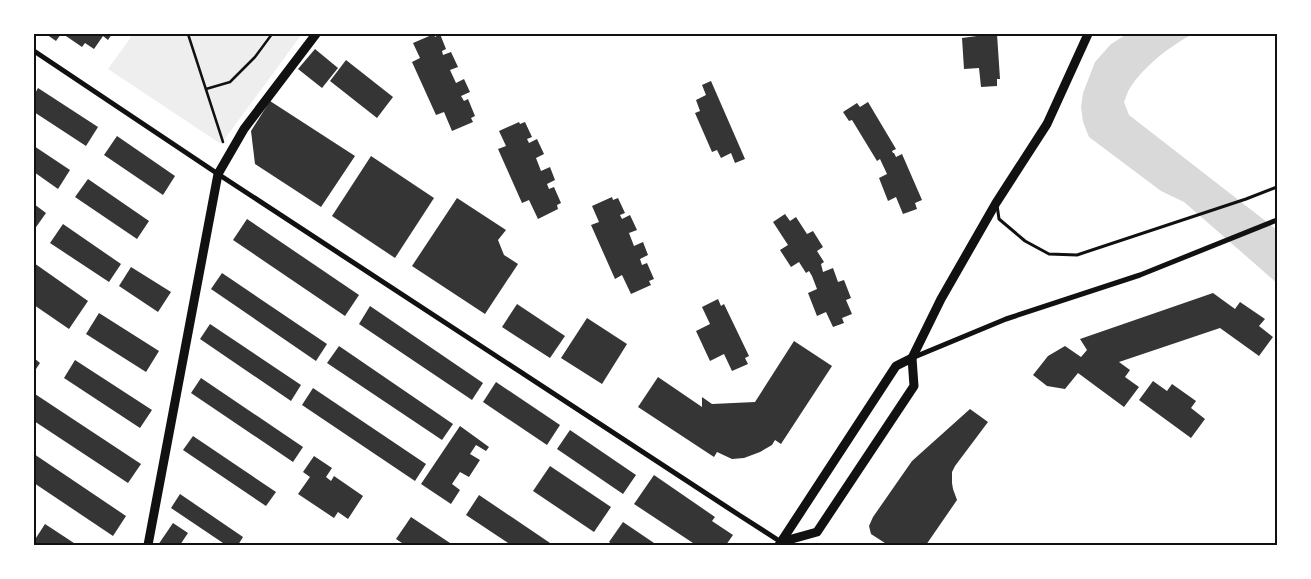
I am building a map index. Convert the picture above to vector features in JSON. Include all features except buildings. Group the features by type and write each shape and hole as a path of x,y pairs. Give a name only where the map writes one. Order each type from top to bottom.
{"street":[{"path":"148,545 218,174 244,128 316,34"},
{"path":"783,544 817,532 914,386 912,358 941,299 996,203 1047,124 1088,34"},
{"path":"34,51 218,174 783,544"},
{"path":"783,544 896,366 1006,319 1140,274 1277,220"}],"lane":[{"path":"996,203 999,219 1025,241 1049,254 1077,255 1277,187"}],"path":[{"path":"188,34 228,158"},
{"path":"206,89 230,82 255,57 272,34"}],"shaded area":[{"path":"127,34 302,34 221,144 108,69 131,37"},
{"path":"1127,34 1193,34 1175,44 1150,64 1130,88 1124,102 1129,115 1277,230 1277,283 1184,202 1161,191 1089,137 1083,122 1081,107 1083,93 1095,62 1111,44"}]}
